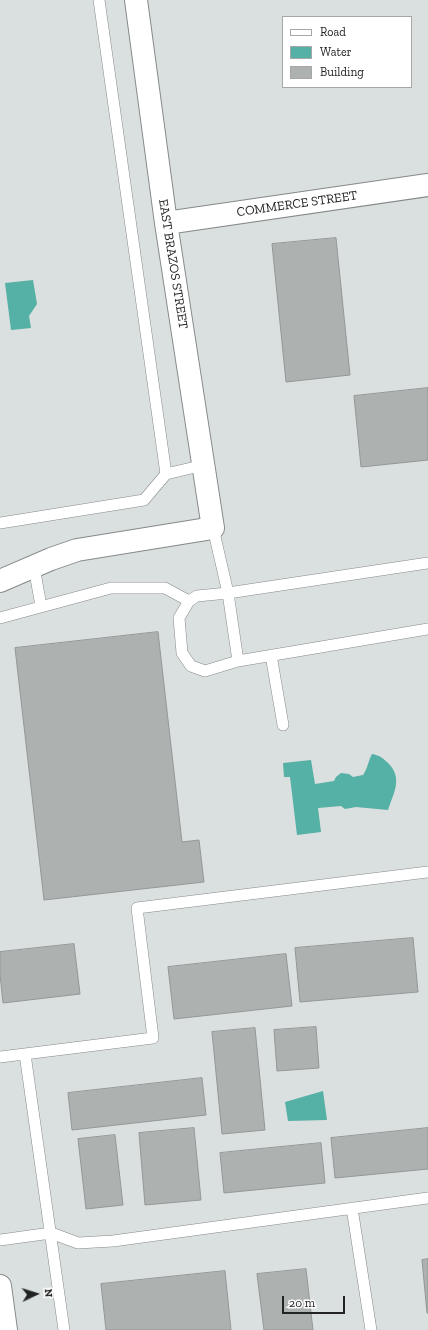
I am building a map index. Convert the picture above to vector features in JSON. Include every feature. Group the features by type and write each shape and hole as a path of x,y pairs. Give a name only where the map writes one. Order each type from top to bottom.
{"street":[{"name":"EAST BRAZOS STREET","path":"136,0 166,223 214,528"},
{"name":"COMMERCE STREET","path":"166,223 428,185"},
{"path":"0,581 77,550 214,528"},
{"path":"0,1286 6,1330"}],"lane":[{"path":"99,0 166,474"},
{"path":"0,523 144,500 166,474 204,465"},
{"path":"214,528 228,593 238,661"},
{"path":"428,563 228,593 197,596 189,601 179,618 182,653 190,666 205,671 238,661 428,629"},
{"path":"34,567 41,606"},
{"path":"0,618 111,588 165,588 189,601"},
{"path":"271,655 283,725"},
{"path":"0,1057 153,1038 137,908 428,872"},
{"path":"24,1054 64,1330"},
{"path":"0,1240 51,1233 78,1243 113,1241 428,1198"},
{"path":"352,1208 371,1330"}],"water":[{"path":"33,280 37,304 29,316 31,328 11,330 5,283"},
{"path":"372,754 379,756 388,763 395,774 395,791 388,810 356,807 345,809 341,806 318,808 321,832 297,835 290,777 284,777 283,763 311,760 315,784 334,781 341,773 349,774 353,777 363,775"},
{"path":"323,1091 327,1120 288,1121 285,1102"}],"building":[{"path":"336,238 350,375 286,382 272,244"},
{"path":"428,388 428,460 361,467 354,396"},
{"path":"158,632 182,842 199,840 204,882 44,900 15,648"},
{"path":"413,938 418,992 300,1002 295,948"},
{"path":"74,944 80,994 3,1003 0,974 0,952"},
{"path":"286,954 292,1006 174,1019 168,967"},
{"path":"316,1027 319,1068 277,1071 274,1030"},
{"path":"255,1028 265,1130 222,1134 212,1032"},
{"path":"202,1078 206,1115 72,1130 68,1093"},
{"path":"194,1128 201,1200 145,1205 139,1133"},
{"path":"428,1128 428,1169 335,1178 331,1138"},
{"path":"115,1135 123,1205 86,1209 78,1139"},
{"path":"321,1143 325,1183 224,1193 220,1153"},
{"path":"428,1259 428,1313 427,1313 422,1260"},
{"path":"306,1269 313,1330 264,1330 257,1274"},
{"path":"225,1271 231,1330 106,1330 101,1284"}]}
